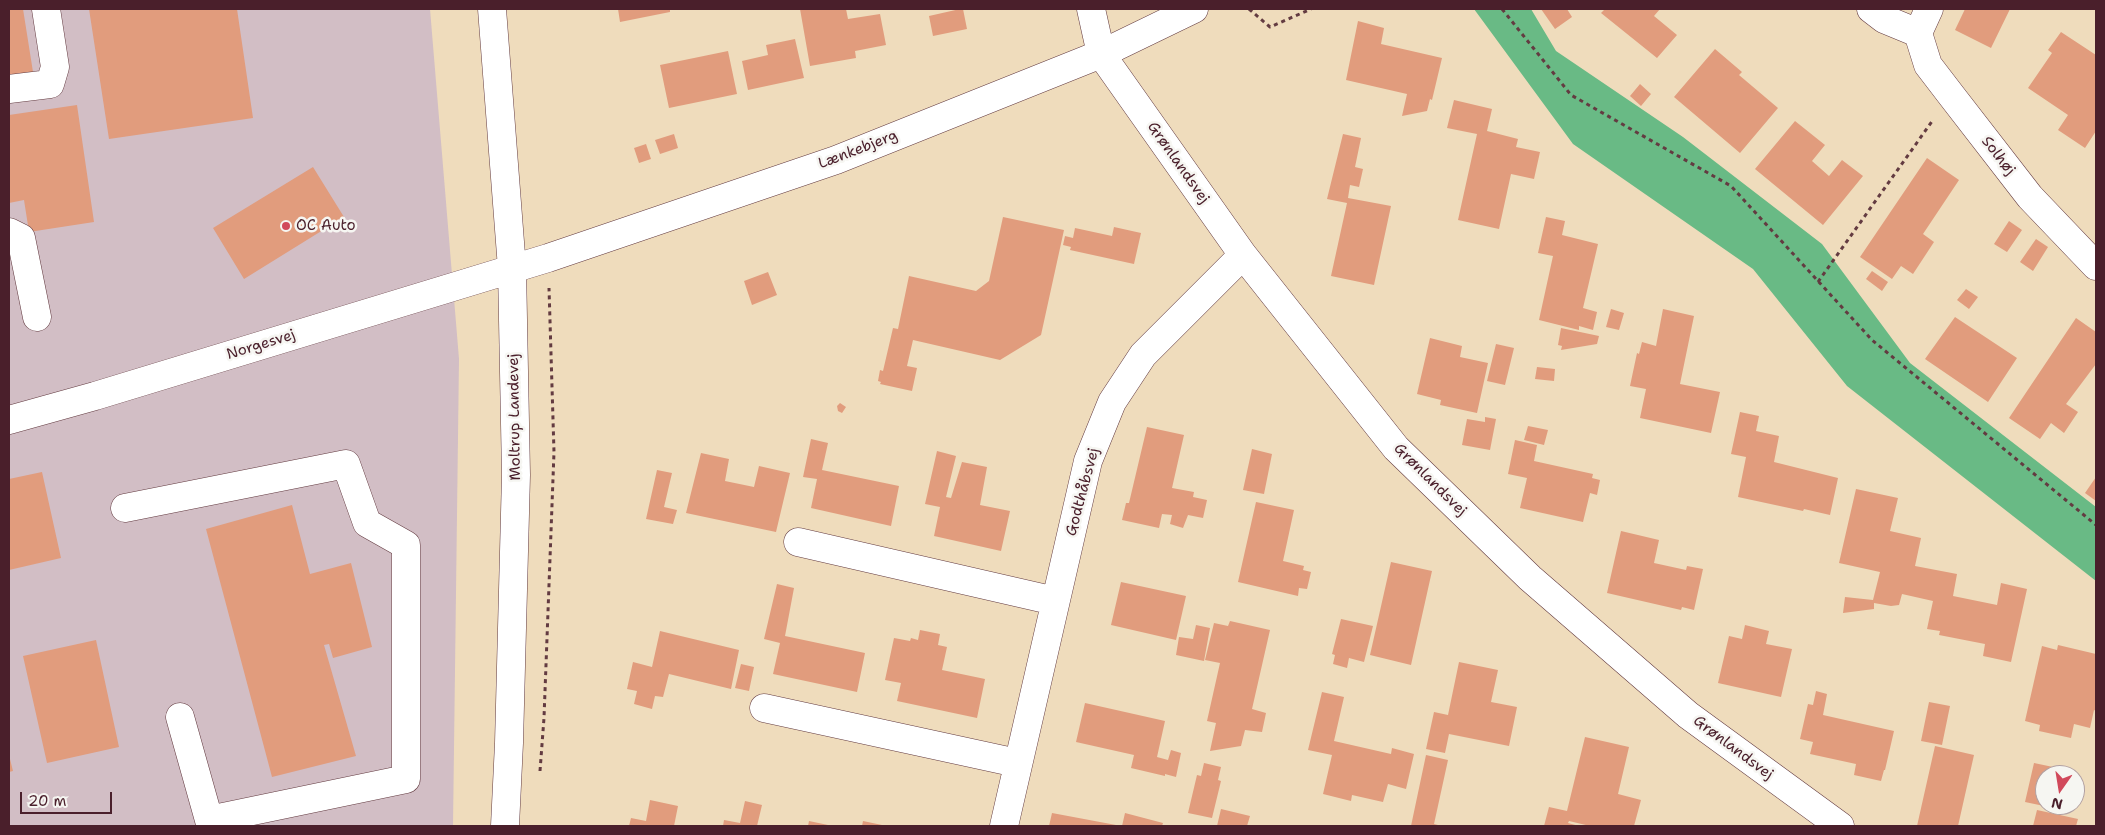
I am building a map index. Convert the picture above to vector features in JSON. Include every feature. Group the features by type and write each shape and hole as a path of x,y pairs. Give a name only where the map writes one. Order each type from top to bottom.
{"street":[{"path":"9,88 50,84 55,67 46,9"},
{"name":"Moltrup Landevej","path":"492,9 512,268 516,475 505,826"},
{"path":"1091,9 1101,54"},
{"name":"Lænkebjerg","path":"512,268 548,258 836,160 1101,54 1194,9"},
{"path":"1871,9 1884,19 1918,34 1929,9"},
{"name":"Solhøj","path":"1918,34 1928,66 2030,197 2096,266"},
{"name":"Grønlandsvej","path":"1101,54 1243,255 1396,448 1530,578 1688,715 1840,826"},
{"path":"9,232 20,238 37,317"},
{"name":"Godthåbsvej","path":"1004,826 1088,461 1112,402 1143,354 1243,255"},
{"name":"Norgesvej","path":"9,420 112,391 512,268"},
{"path":"125,508 346,464 367,523 406,545 406,779 210,820 180,717"},
{"path":"798,542 1055,601"},
{"path":"764,708 1017,763"}],"path":[{"path":"1249,9 1270,27 1310,9"},
{"path":"1502,9 1571,95 1731,186 1872,340 2096,525"},
{"path":"1818,282 1951,95"},
{"path":"539,777 544,718 554,452 548,258"}],"shaded area":[{"path":"9,9 430,9 459,359 453,826 9,826"}],"green space":[{"path":"1474,9 1531,9 1556,51 1683,137 1822,244 1910,363 2096,507 2096,581 1847,386 1753,269 1573,144"}],"building":[{"path":"9,9 23,9 33,72 9,76"},
{"path":"89,9 237,9 253,118 109,139"},
{"path":"618,9 670,9 670,12 620,22"},
{"path":"800,9 846,9 848,19 880,14 886,45 855,51 856,58 810,66"},
{"path":"963,9 967,29 933,36 929,16"},
{"path":"1541,9 1567,9 1572,17 1555,29"},
{"path":"1605,9 1660,9 1654,16 1677,35 1657,58 1601,13"},
{"path":"1965,9 2010,9 1991,48 1955,30"},
{"path":"1358,21 1384,28 1381,44 1442,58 1432,100 1430,99 1427,111 1402,116 1407,94 1346,80"},
{"path":"2061,32 2096,55 2096,131 2085,148 2058,130 2068,115 2028,88 2052,53 2048,50"},
{"path":"795,39 804,78 748,90 742,61 768,55 766,45"},
{"path":"1715,49 1742,72 1739,75 1778,108 1740,153 1674,97"},
{"path":"728,51 737,94 669,108 660,65"},
{"path":"1640,84 1651,94 1641,106 1630,96"},
{"path":"1454,100 1492,109 1487,131 1518,139 1516,147 1540,152 1534,179 1511,174 1499,229 1458,220 1477,134 1447,128"},
{"path":"77,105 94,222 29,232 24,200 9,203 9,115"},
{"path":"1795,121 1825,145 1812,161 1829,176 1842,160 1863,176 1823,225 1755,169"},
{"path":"674,134 678,148 660,154 655,140"},
{"path":"1343,134 1361,138 1355,167 1363,169 1359,187 1350,185 1348,198 1391,206 1374,285 1331,276 1347,203 1327,199"},
{"path":"646,144 651,159 639,163 634,148"},
{"path":"1927,158 1959,180 1923,234 1934,242 1913,274 1901,266 1892,279 1860,257"},
{"path":"313,167 344,217 244,279 213,228"},
{"path":"1003,217 1064,230 1041,335 1000,360 913,340 907,366 917,368 912,391 880,384 881,382 878,381 880,370 883,371 893,328 898,329 909,276 976,291 989,281"},
{"path":"1546,217 1565,221 1562,235 1598,244 1583,308 1597,312 1593,330 1579,326 1579,330 1539,320 1553,256 1538,253"},
{"path":"2009,221 2022,230 2007,252 1994,244"},
{"path":"1114,227 1141,233 1134,264 1070,250 1071,247 1063,245 1065,236 1073,238 1075,228 1112,236"},
{"path":"2036,239 2048,247 2033,271 2020,262"},
{"path":"1872,271 1888,282 1882,291 1866,279"},
{"path":"768,272 777,295 752,305 744,281"},
{"path":"1966,289 1978,297 1969,309 1957,300"},
{"path":"1611,309 1624,313 1619,330 1606,327"},
{"path":"1663,309 1694,316 1680,384 1720,392 1711,433 1640,418 1646,389 1630,386 1637,353 1639,354 1642,342 1656,346"},
{"path":"1955,317 2017,358 1988,402 1925,359"},
{"path":"2076,318 2096,332 2096,364 2066,404 2078,412 2064,433 2051,423 2040,439 2009,418"},
{"path":"1561,328 1599,336 1597,344 1561,350 1562,346 1558,345"},
{"path":"1430,338 1462,346 1460,357 1488,363 1477,413 1440,405 1441,400 1417,394"},
{"path":"1496,344 1514,348 1505,385 1487,381"},
{"path":"1537,367 1555,369 1554,381 1535,379"},
{"path":"840,403 846,407 842,413 838,411 837,406"},
{"path":"1740,412 1759,416 1756,431 1779,436 1774,462 1838,478 1830,515 1738,497 1746,457 1731,454"},
{"path":"1485,417 1496,419 1490,450 1462,445 1467,419 1485,422"},
{"path":"1528,426 1548,430 1544,445 1524,440"},
{"path":"1147,427 1184,435 1172,488 1194,492 1193,497 1207,500 1203,518 1188,515 1183,528 1170,524 1172,515 1162,514 1159,528 1122,520 1126,503 1129,503"},
{"path":"811,439 828,443 822,470 899,486 891,526 811,508 817,479 803,477"},
{"path":"1515,440 1537,445 1534,461 1593,474 1592,478 1600,480 1597,495 1590,493 1583,522 1520,508 1527,478 1508,474"},
{"path":"1252,449 1272,454 1264,494 1243,490"},
{"path":"937,451 956,456 946,497 951,498 962,462 987,467 980,505 1010,511 1001,551 934,536 940,507 925,504"},
{"path":"701,453 729,459 725,481 754,487 759,466 790,473 776,532 686,513"},
{"path":"657,470 672,473 664,507 677,510 673,524 646,519"},
{"path":"42,472 61,558 9,570 9,479"},
{"path":"2096,477 2096,501 2085,493"},
{"path":"1856,489 1898,498 1890,531 1921,538 1915,566 1957,574 1953,596 1997,605 2001,583 2027,589 2011,662 1983,656 1985,644 1939,635 1940,631 1927,629 1933,601 1902,594 1899,605 1891,606 1874,603 1874,609 1843,613 1845,597 1873,600 1880,572 1839,563"},
{"path":"1256,502 1294,510 1283,561 1304,566 1303,570 1311,572 1307,589 1299,588 1298,596 1238,582"},
{"path":"292,505 310,574 351,563 372,647 333,658 329,644 324,645 356,756 272,777 206,529"},
{"path":"1621,531 1659,540 1654,563 1686,570 1687,566 1703,569 1694,610 1682,607 1681,610 1607,593"},
{"path":"1391,562 1432,571 1411,665 1370,655"},
{"path":"1121,582 1186,596 1176,640 1111,625"},
{"path":"777,584 794,588 785,636 865,653 857,692 773,674 780,643 764,639"},
{"path":"1341,619 1373,626 1364,662 1349,658 1347,668 1333,664 1335,655 1332,654"},
{"path":"1230,621 1270,630 1252,709 1266,713 1262,732 1245,730 1241,746 1210,751 1216,723 1207,721 1220,663 1205,660 1214,623 1228,626"},
{"path":"1196,625 1210,628 1204,661 1176,655 1179,637 1193,639"},
{"path":"1745,625 1769,631 1766,644 1792,649 1781,697 1718,683 1729,636 1742,639"},
{"path":"920,630 940,634 938,645 947,647 942,670 985,679 977,718 897,701 901,683 885,680 894,638 910,641 911,638 918,640"},
{"path":"660,631 739,650 731,689 669,674 663,697 655,696 652,709 634,704 637,691 627,689 633,662 652,667"},
{"path":"96,640 119,747 47,763 23,656"},
{"path":"2058,645 2096,654 2096,711 2094,710 2090,728 2074,724 2071,738 2039,731 2040,725 2025,721 2042,646 2057,650"},
{"path":"1459,662 1498,670 1491,702 1517,707 1509,746 1449,734 1445,753 1426,749 1434,712 1448,715"},
{"path":"741,664 754,667 749,691 735,688"},
{"path":"1816,691 1827,694 1823,715 1894,731 1881,781 1854,775 1856,764 1810,754 1813,742 1800,739 1808,704 1813,705"},
{"path":"1322,692 1344,697 1334,741 1391,754 1392,748 1414,754 1406,789 1388,784 1383,802 1352,795 1351,801 1323,794 1332,755 1308,750"},
{"path":"1929,702 1950,706 1942,745 1921,741"},
{"path":"1085,703 1165,721 1157,757 1168,760 1171,750 1181,753 1176,777 1131,768 1134,755 1076,742"},
{"path":"1585,737 1629,747 1618,794 1641,800 1634,826 1590,826 1569,821 1568,823 1579,826 1544,826 1549,807 1567,811"},
{"path":"1935,746 1974,755 1958,826 1917,826"},
{"path":"9,755 13,771 9,772"},
{"path":"1426,755 1448,760 1434,824 1442,826 1411,826"},
{"path":"1204,763 1221,767 1218,780 1221,781 1212,818 1188,813 1197,775 1201,776"},
{"path":"2034,763 2044,765 2035,765 2035,804 2025,802"},
{"path":"650,800 678,806 674,826 629,826 631,818 646,821"},
{"path":"745,801 762,805 757,826 723,826 724,820 740,823"},
{"path":"1221,809 1250,816 1247,826 1217,826"},
{"path":"1052,813 1116,825 1049,826"},
{"path":"1125,813 1163,823 1162,826 1122,826"},
{"path":"2036,815 2060,815 2078,819 2076,826 2033,826"},
{"path":"809,821 828,825 828,826 808,826"},
{"path":"863,821 882,825 882,826 862,826"}],"place":[{"name":"OC Auto","path":"286,226"}]}
